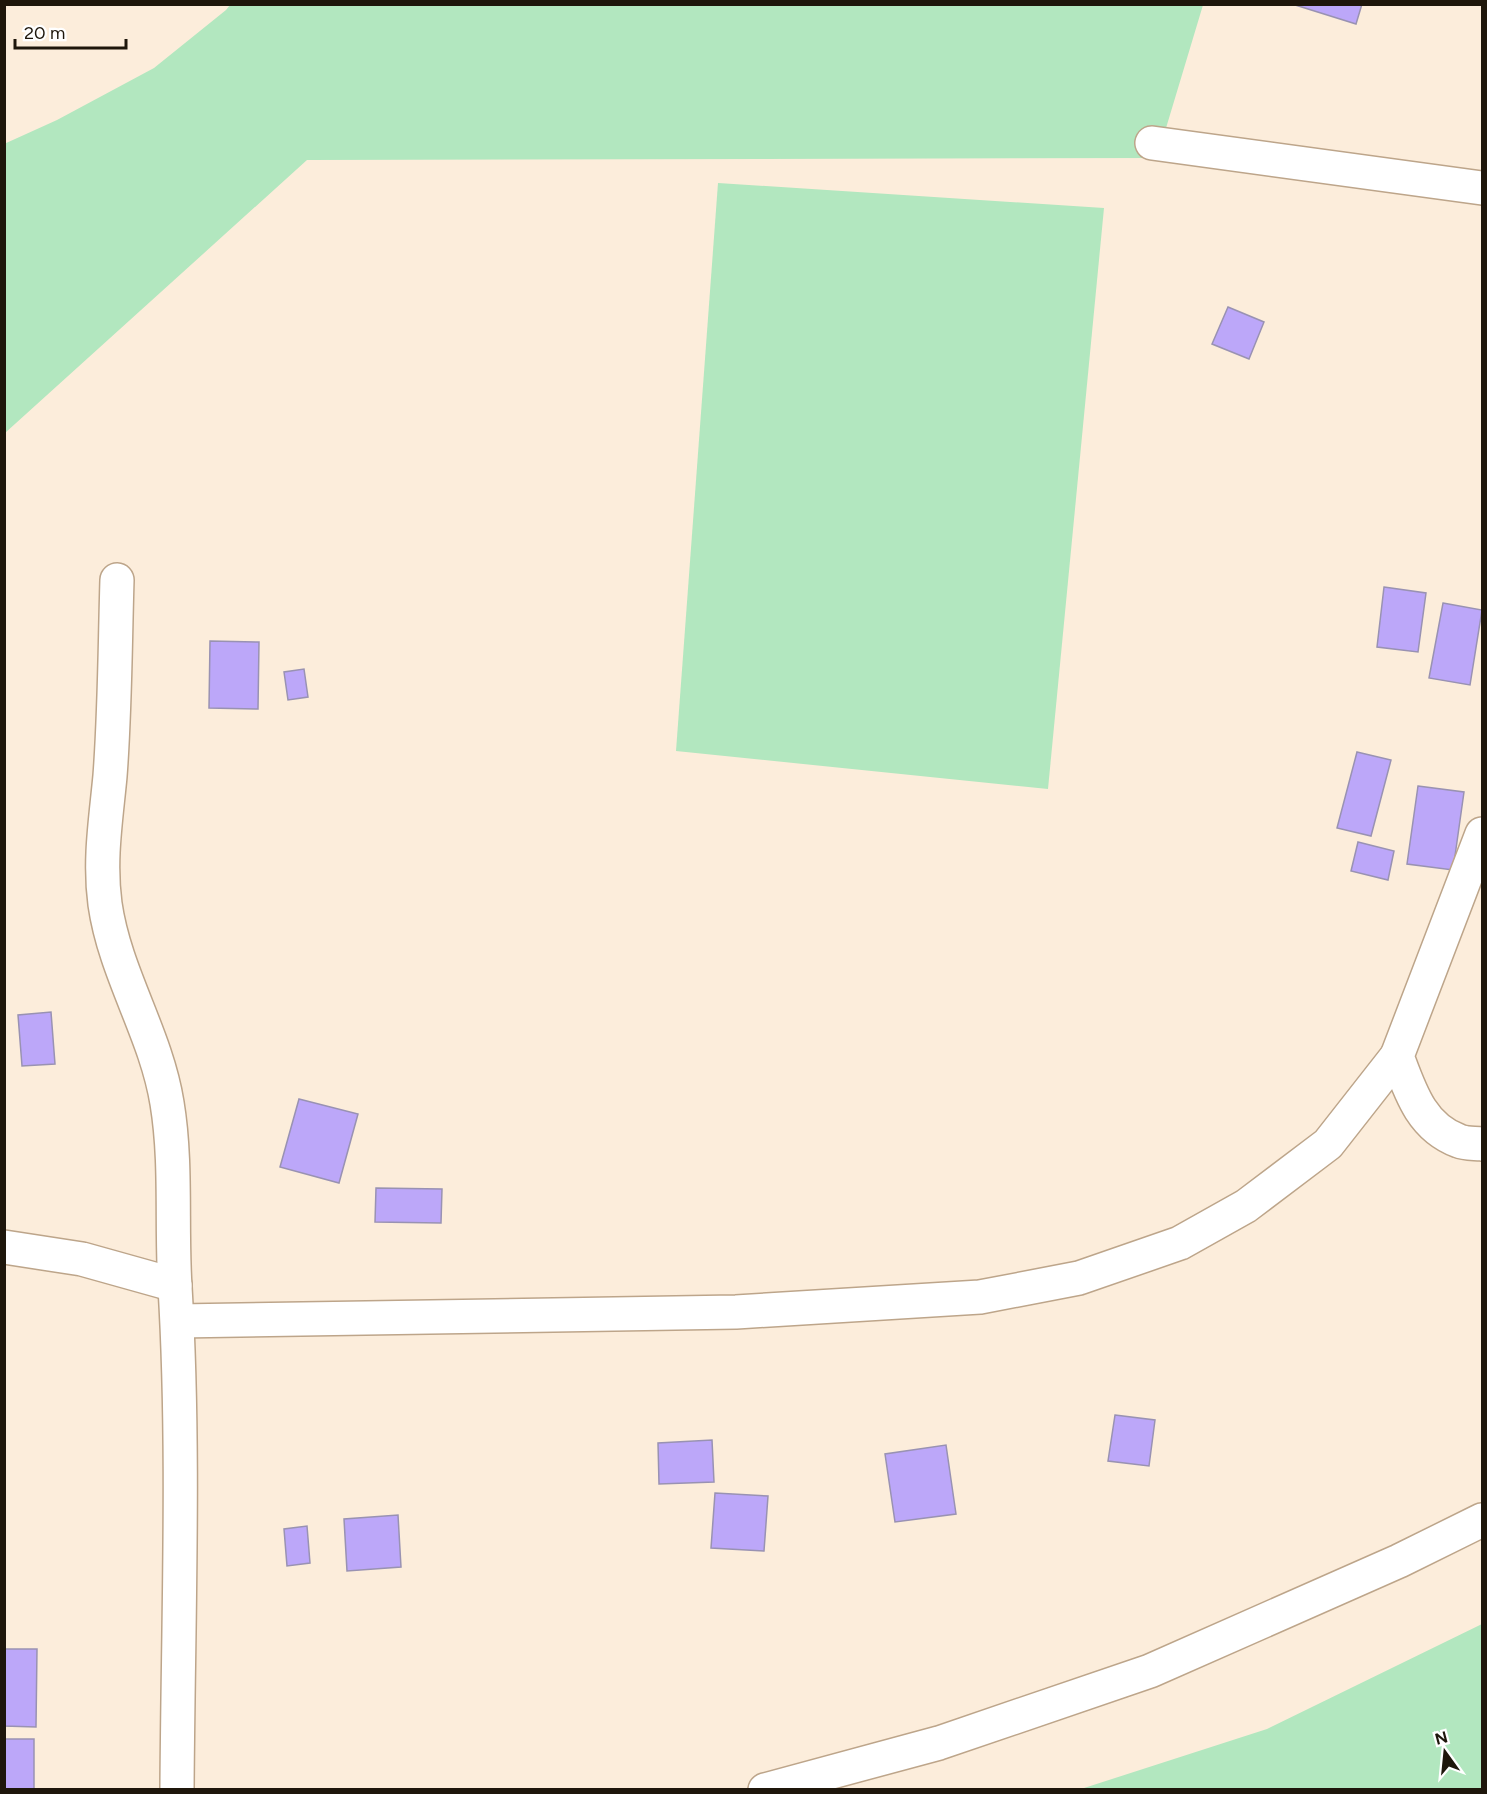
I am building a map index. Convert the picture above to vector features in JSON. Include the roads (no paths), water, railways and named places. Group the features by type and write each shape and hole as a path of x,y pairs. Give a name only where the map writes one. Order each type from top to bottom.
{"street":[{"path":"1152,143 1482,188"},
{"path":"117,580 111,754 103,840 103,877 105,905 116,956 153,1050 167,1102 178,1322 180,1463 177,1790"},
{"path":"178,1322 736,1312 980,1298 1079,1278 1180,1243 1246,1206 1329,1144 1397,1056 1482,834"},
{"path":"1397,1056 1412,1096 1434,1127 1460,1142 1482,1144"},
{"path":"4,1246 82,1259 175,1286"},
{"path":"765,1790 939,1743 1149,1671 1399,1561 1482,1520"}]}
